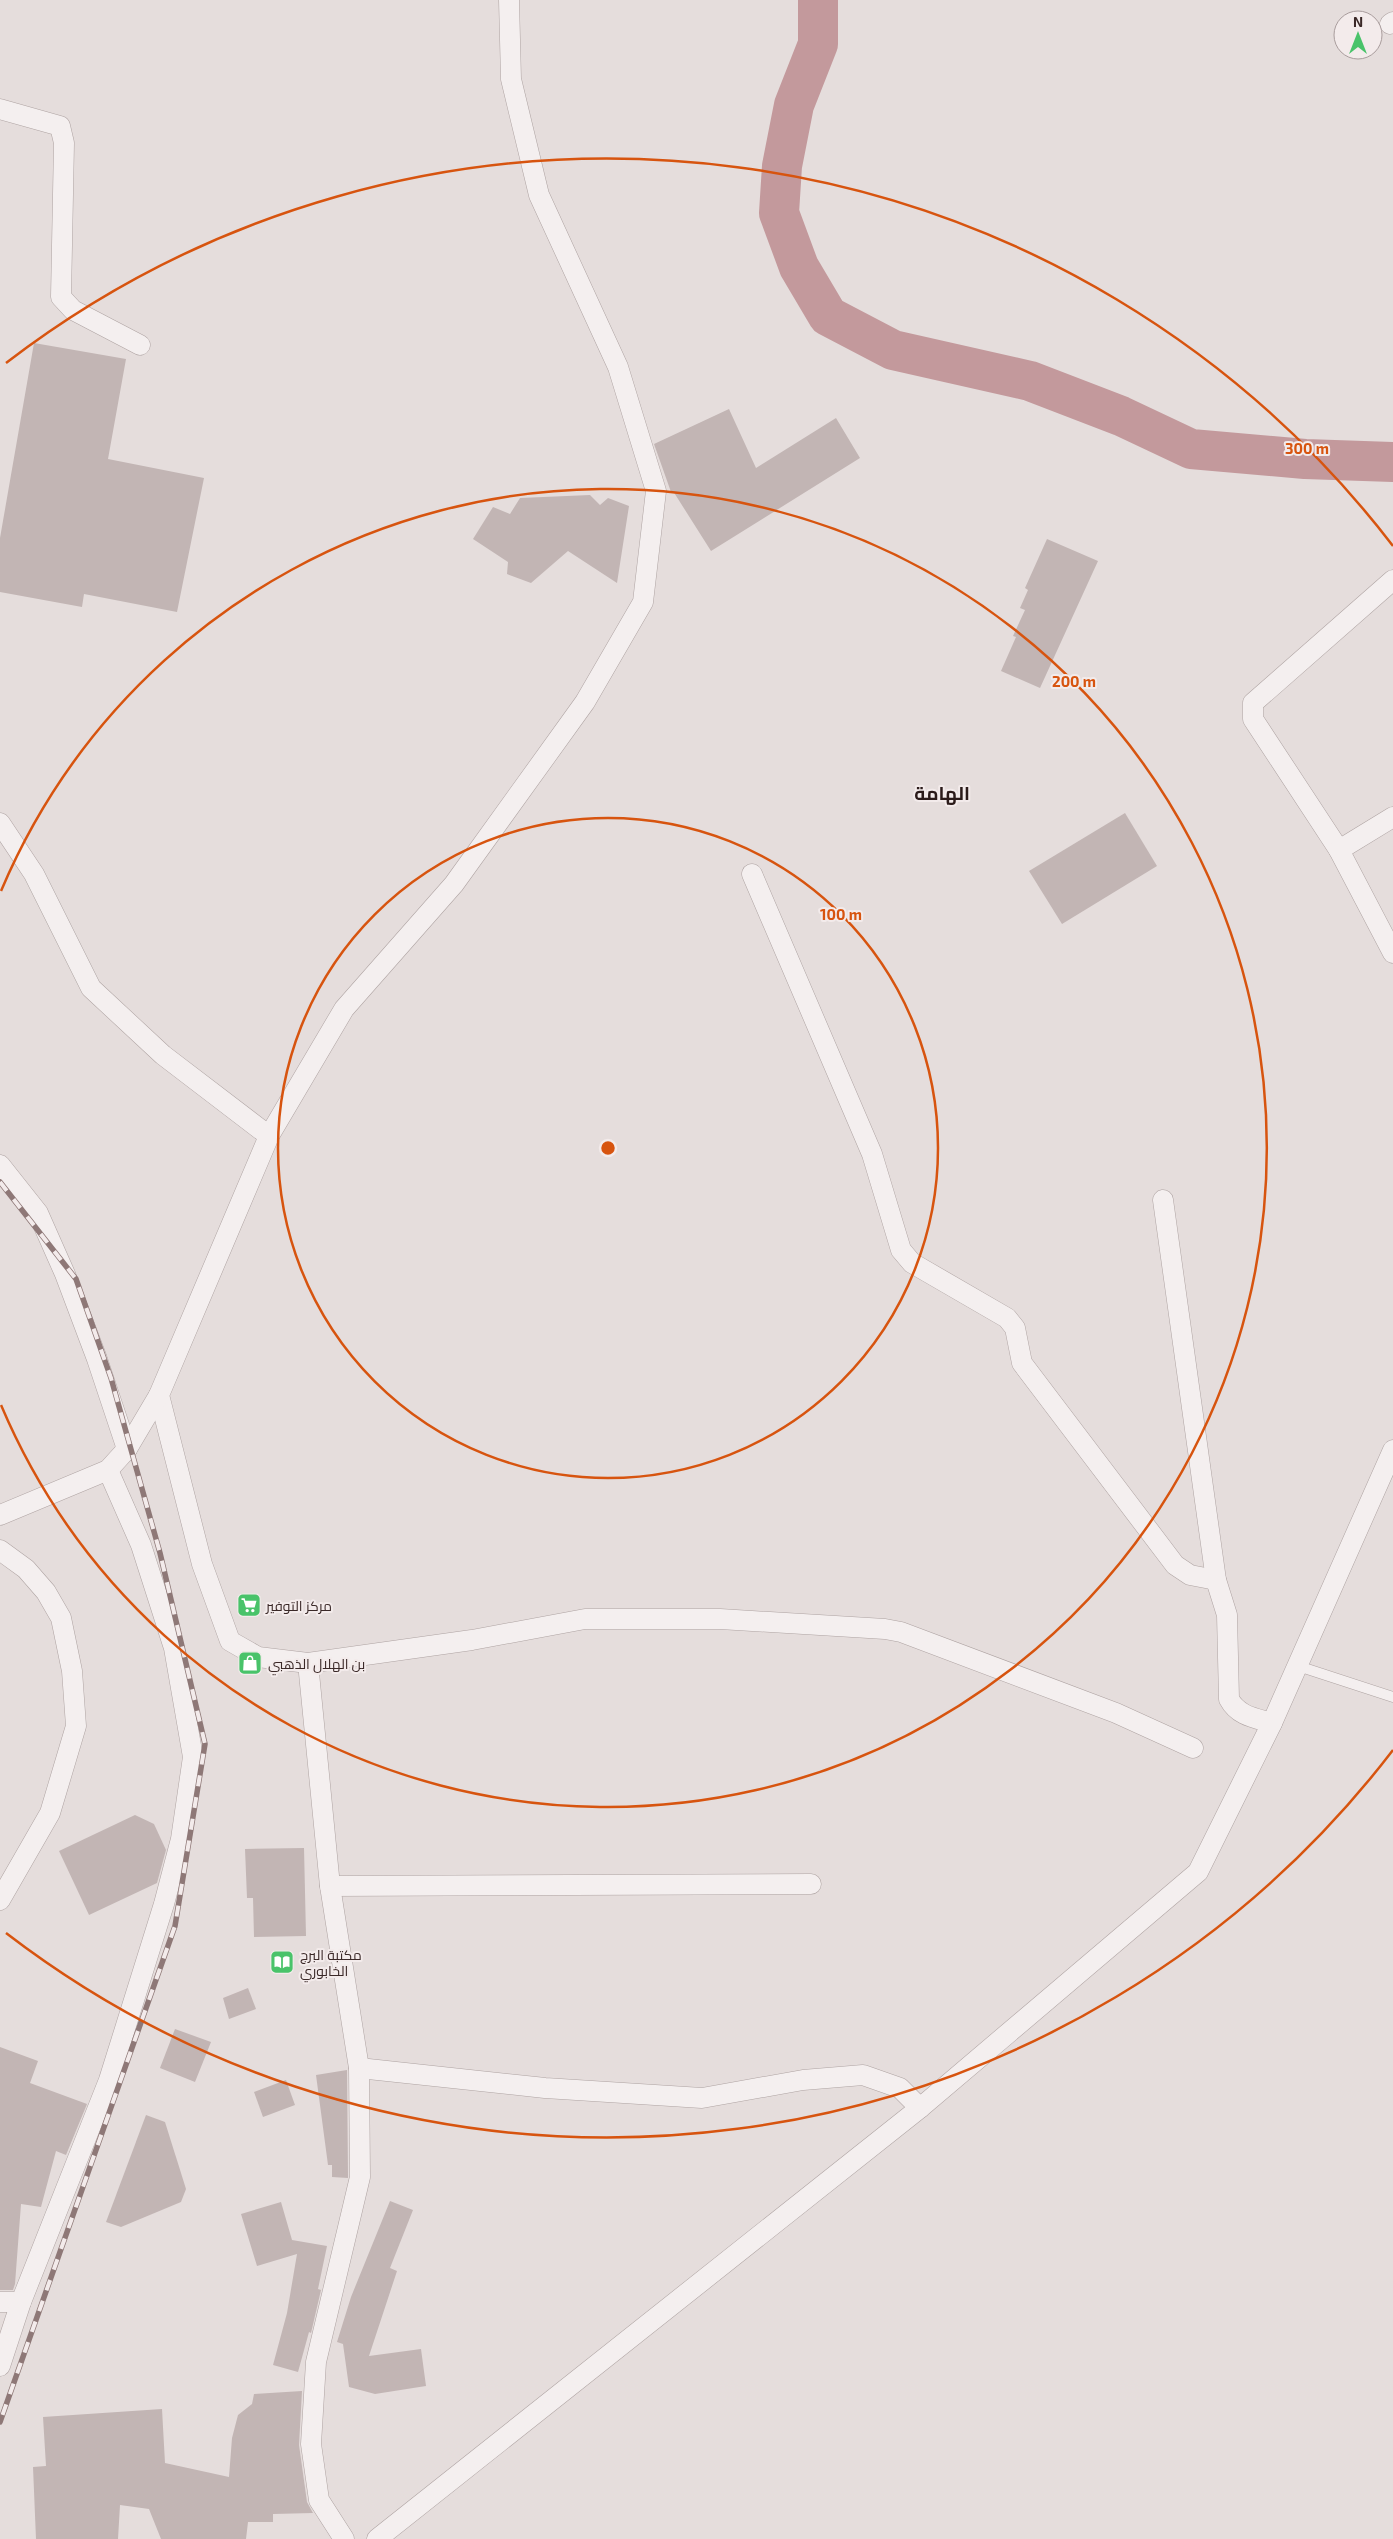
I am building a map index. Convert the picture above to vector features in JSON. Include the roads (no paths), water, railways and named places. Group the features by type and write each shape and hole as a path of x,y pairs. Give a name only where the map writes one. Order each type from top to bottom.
{"street":[{"path":"0,1514 108,1470 127,1449 159,1395 269,1136 344,1009 454,884 585,702 643,602 656,491 618,367 539,195 511,79 509,0"},
{"path":"0,109 60,126 64,143 61,298 73,310 140,345"},
{"path":"1393,580 1252,703 1253,719 1339,850 1393,953"},
{"path":"1339,850 1393,816"},
{"path":"0,823 34,874 91,988 163,1055 269,1136"},
{"path":"752,874 872,1154 901,1250 912,1263 1007,1318 1015,1328 1022,1363 1175,1565 1190,1575 1216,1580"},
{"path":"0,1165 38,1213 65,1274 97,1359 127,1449"},
{"path":"1163,1200 1216,1580 1227,1615 1229,1699 1233,1707 1245,1716 1272,1723"},
{"path":"159,1395 202,1564 230,1642 258,1657 308,1663 472,1640 585,1619 720,1619 886,1629 901,1632 1116,1714 1192,1748"},
{"path":"377,2539 920,2108 1198,1872 1272,1723 1393,1450"},
{"path":"0,2366 21,2302 109,2080 166,1894 180,1838 193,1757 174,1648 141,1544 108,1470"},
{"path":"0,1550 26,1569 46,1592 62,1618 72,1671 76,1726 50,1813 0,1900"},
{"path":"308,1663 330,1886 359,2068 360,2177 316,2362 311,2444 319,2500 344,2539"},
{"path":"330,1886 811,1884"},
{"path":"359,2068 545,2088 702,2098 804,2080 862,2075 900,2088 920,2108"},
{"path":"0,2302 21,2302"}],"lane":[{"path":"1298,1666 1393,1697"}],"waterway":[{"path":"818,0 818,44 794,105 782,166 779,213 799,267 828,316 893,350 1030,381 1121,416 1191,449 1305,459 1393,462"}],"railway":[{"path":"0,1182 76,1279 111,1378 160,1553 205,1744 175,1926 0,2422"}],"place":[{"name":"مركز التوفير","path":"249,1605"},
{"name":"بن الهلال الذهبي","path":"250,1663"},
{"name":"مكتبة البرج الخابوري","path":"282,1962"}],"district":[{"name":"الهامة","path":"942,792"}]}
